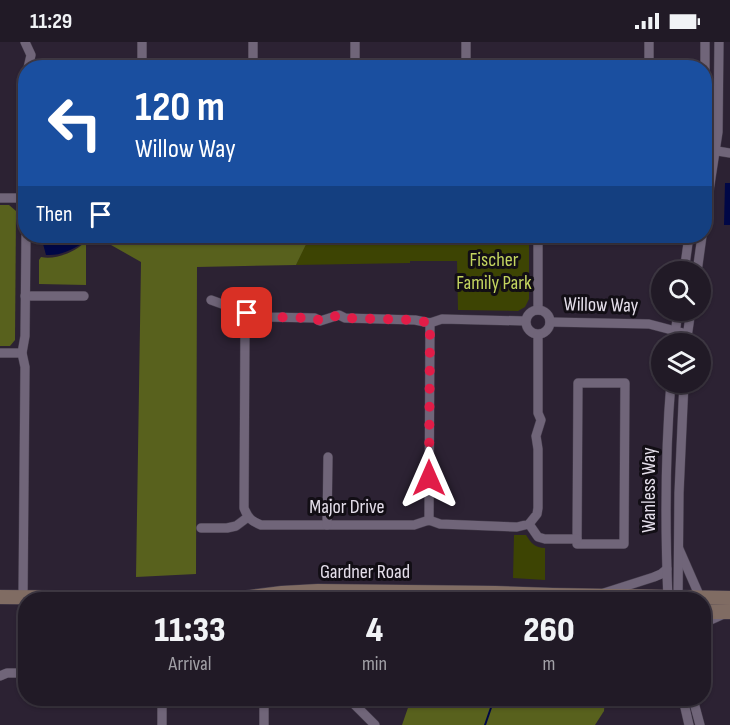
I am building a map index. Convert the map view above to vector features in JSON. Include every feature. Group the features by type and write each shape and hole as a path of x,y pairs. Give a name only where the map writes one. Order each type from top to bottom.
{"street":[{"path":"25,42 31,55 30,60"},
{"path":"142,42 142,60"},
{"path":"253,42 253,60"},
{"path":"355,42 355,60"},
{"path":"466,42 466,60"},
{"path":"649,42 649,60"},
{"path":"705,42 705,60"},
{"path":"712,145 718,132 719,42"},
{"path":"712,149 730,153"},
{"path":"0,198 18,194"},
{"path":"24,592 25,368 22,353 25,336 26,243"},
{"path":"538,243 538,310"},
{"path":"686,261 688,243"},
{"path":"699,261 701,243"},
{"path":"25,296 84,296"},
{"path":"211,300 247,313 267,317 315,318 320,321 339,315 345,318 415,320 430,323 442,319 525,321"},
{"path":"538,310 545,312 550,319 548,330 538,335 529,331 525,321 531,312 538,310"},
{"path":"201,528 227,528 236,526 248,518 244,508 247,313"},
{"path":"675,331 676,321"},
{"name":"Willow Way","path":"550,322 649,324 678,333"},
{"path":"429,520 430,323"},
{"path":"538,335 537,413 541,420 536,436 538,508 537,514 529,524 538,537 544,539 577,539"},
{"path":"0,353 22,353"},
{"path":"578,383 625,383 624,544 577,544 577,539 578,383"},
{"name":"Wanless Way","path":"670,393 667,569 672,592"},
{"name":"Wanless Way","path":"674,592 678,547 683,393"},
{"path":"327,525 328,457"},
{"name":"Major Drive","path":"248,518 261,525 414,525 429,520 451,525 517,527 529,524"},
{"path":"678,547 698,592"},
{"path":"608,592 654,577 667,569"},
{"name":"Gardner Road","path":"300,592 406,592"},
{"name":"Gardner Road","path":"0,597 18,600"},
{"name":"Gardner Road","path":"711,601 730,608"},
{"name":"Gardner Road","path":"0,606 18,602"},
{"path":"711,611 730,608"},
{"path":"711,619 730,608"},
{"path":"0,676 7,673 18,673"},
{"path":"162,706 162,725"},
{"path":"264,706 264,725"},
{"path":"356,706 375,725"},
{"path":"685,706 690,725"},
{"path":"695,706 700,725"}],"green space":[{"path":"0,205 9,205 16,211 15,340 10,346 0,346"},
{"path":"86,243 86,285 39,284 41,257 53,257 77,249"},
{"path":"108,243 307,243 296,265 197,267 196,574 136,577 141,262"},
{"name":"Fischer Family Park","path":"306,243 529,243 529,299 525,307 518,311 458,310 457,261 296,265"},
{"path":"514,535 526,535 534,545 545,548 545,580 513,578"},
{"path":"409,706 604,706 604,711 595,725 402,725"}],"shaded area":[{"path":"725,183 730,183 730,225 724,225"},
{"path":"43,243 83,243 61,253 46,255"}],"waterway":[{"path":"485,725 492,706"}],"route":[{"path":"247,313 267,317 315,318 320,321 339,315 345,318 415,320 430,323 429,478"}]}
